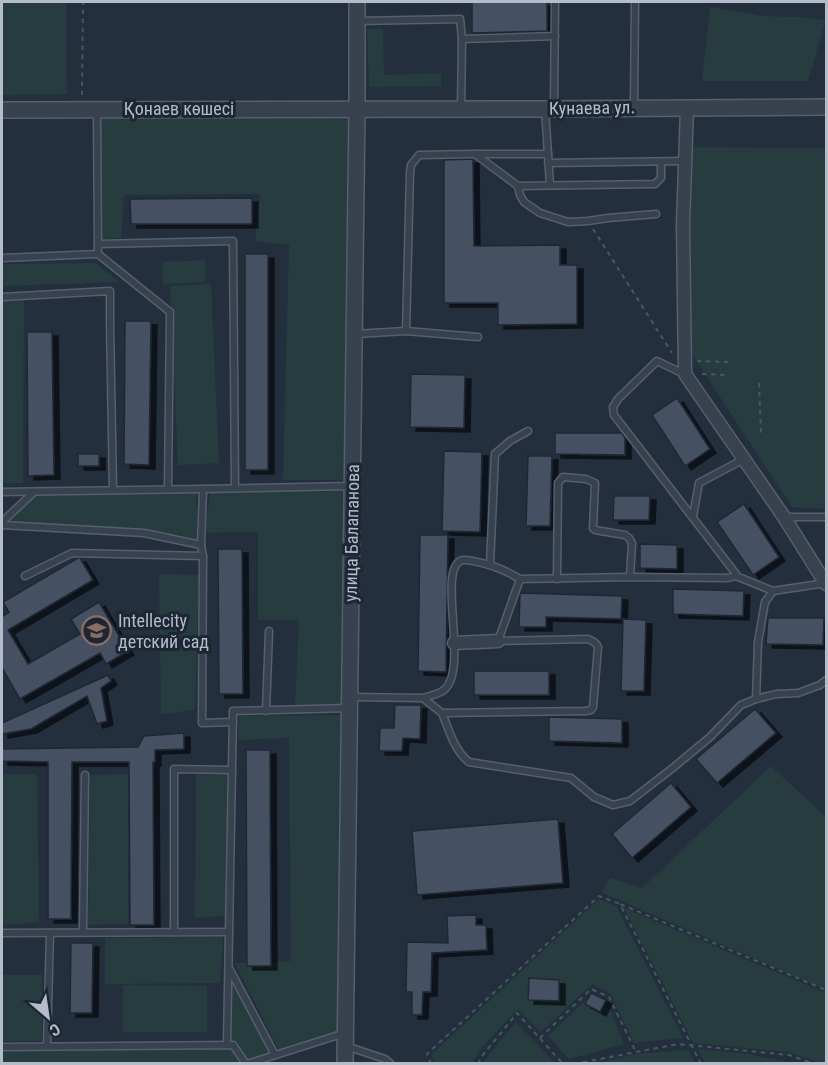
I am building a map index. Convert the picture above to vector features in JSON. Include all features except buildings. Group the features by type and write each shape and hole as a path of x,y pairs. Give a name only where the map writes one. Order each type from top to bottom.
{"street":[{"name":"улица Балапанова","path":"345,1064 357,2"},
{"name":"Кунаева ул.","path":"357,109 826,107"},
{"path":"687,108 683,224 685,367 826,583"},
{"name":"Қонаев көшесі","path":"2,110 357,109"},
{"path":"454,643 498,641"}],"lane":[{"path":"550,185 548,154 555,2"},
{"path":"634,2 634,108"},
{"path":"357,21 460,19 461,109"},
{"path":"462,39 555,36"},
{"path":"89,109 98,254"},
{"path":"475,154 518,186 655,184 661,178 661,162"},
{"path":"406,331 410,173 411,165 419,155 548,154"},
{"path":"548,163 685,161"},
{"path":"518,186 524,201 540,213 568,222 656,214"},
{"path":"98,244 232,241 235,488"},
{"path":"2,258 98,254 170,312 168,489"},
{"path":"2,297 110,291 114,490"},
{"path":"354,334 406,331 478,338"},
{"path":"685,367 657,360 618,399 613,407 614,415 693,516 736,576"},
{"path":"490,565 495,454 510,441 528,431"},
{"path":"693,516 699,483 744,459"},
{"path":"557,579 558,483 563,477 586,479 595,483 593,528 625,535 629,538 632,543 630,577"},
{"path":"2,492 353,486"},
{"path":"203,489 202,723 233,722"},
{"path":"2,523 34,492"},
{"path":"784,517 826,517"},
{"path":"2,523 144,533 201,545"},
{"path":"25,576 72,553 202,556"},
{"path":"227,1045 233,711 266,711 423,698 445,690 453,676 453,568 458,562 464,560 501,568 520,579 728,578 736,576 773,591 826,583"},
{"path":"442,713 585,711 593,707 597,643 588,639 498,641 520,579"},
{"path":"756,699 758,642 765,602 773,591"},
{"path":"266,711 269,632"},
{"path":"423,698 442,713 461,756 469,762 572,778 594,797 613,805 630,801 710,737 741,705 776,694 798,693 820,685 826,680"},
{"path":"174,932 174,769 232,770"},
{"path":"83,932 85,775"},
{"path":"2,933 229,932"},
{"path":"47,1046 50,933"},
{"path":"228,968 275,1055"},
{"path":"2,1047 234,1045 247,1064 345,1039 391,1064"}],"path":[{"path":"83,2 89,109"},
{"path":"588,221 673,355"},
{"path":"685,367 728,362"},
{"path":"685,367 727,375"},
{"path":"759,384 761,434"},
{"path":"431,1064 427,1054 599,896 826,990"},
{"path":"620,904 700,1064"},
{"path":"540,1038 591,989 609,997 636,1052"},
{"path":"478,1064 517,1013 563,1064"},
{"path":"574,1064 678,1044 789,1054 815,1064"}],"green space":[{"path":"2,2 66,2 67,94 2,95"},
{"path":"710,7 762,16 826,20 808,81 702,81"},
{"path":"367,29 383,29 384,75 441,73 441,86 369,87"},
{"path":"100,113 354,114 348,480 283,480 289,245 255,241 260,194 124,195 121,238 101,239"},
{"path":"690,147 826,148 826,509 792,507 690,351"},
{"path":"205,260 205,282 163,284 163,262"},
{"path":"95,263 120,282 2,286 2,264"},
{"path":"211,284 219,463 178,465 170,286"},
{"path":"2,301 24,301 23,483 2,483"},
{"path":"350,491 345,706 295,705 299,620 258,620 258,532 205,533 210,493"},
{"path":"196,492 198,543 149,530 7,522 35,496"},
{"path":"159,574 199,575 195,710 161,714"},
{"path":"346,715 341,1030 278,1049 235,963 291,961 289,738 238,740 239,716"},
{"path":"771,766 826,817 826,990 601,892 610,878 642,888"},
{"path":"2,774 37,774 39,922 2,925"},
{"path":"128,774 128,924 88,925 90,775"},
{"path":"228,774 225,916 195,918 196,775"},
{"path":"599,899 616,906 683,1038 634,1043 610,993 592,984 541,1032 518,1009 483,1046 472,1063 435,1063 431,1055"},
{"path":"624,908 826,993 826,1063 788,1052 693,1043"},
{"path":"223,937 220,983 105,984 105,938"},
{"path":"2,975 42,975 42,1041 2,1041"},
{"path":"232,982 270,1052 247,1061 236,1042 229,1040"},
{"path":"123,985 207,986 207,1032 123,1032"},
{"path":"588,998 600,1012 604,1005 610,1010 624,1044 569,1059 548,1036"},
{"path":"516,1022 555,1063 482,1063"},
{"path":"233,1049 240,1062 234,1064 2,1064 2,1050"},
{"path":"697,1049 748,1054 793,1063 705,1063"},
{"path":"688,1050 695,1063 598,1063 636,1054"}],"place":[{"name":"Intellecity детский сад","path":"97,631"}]}
